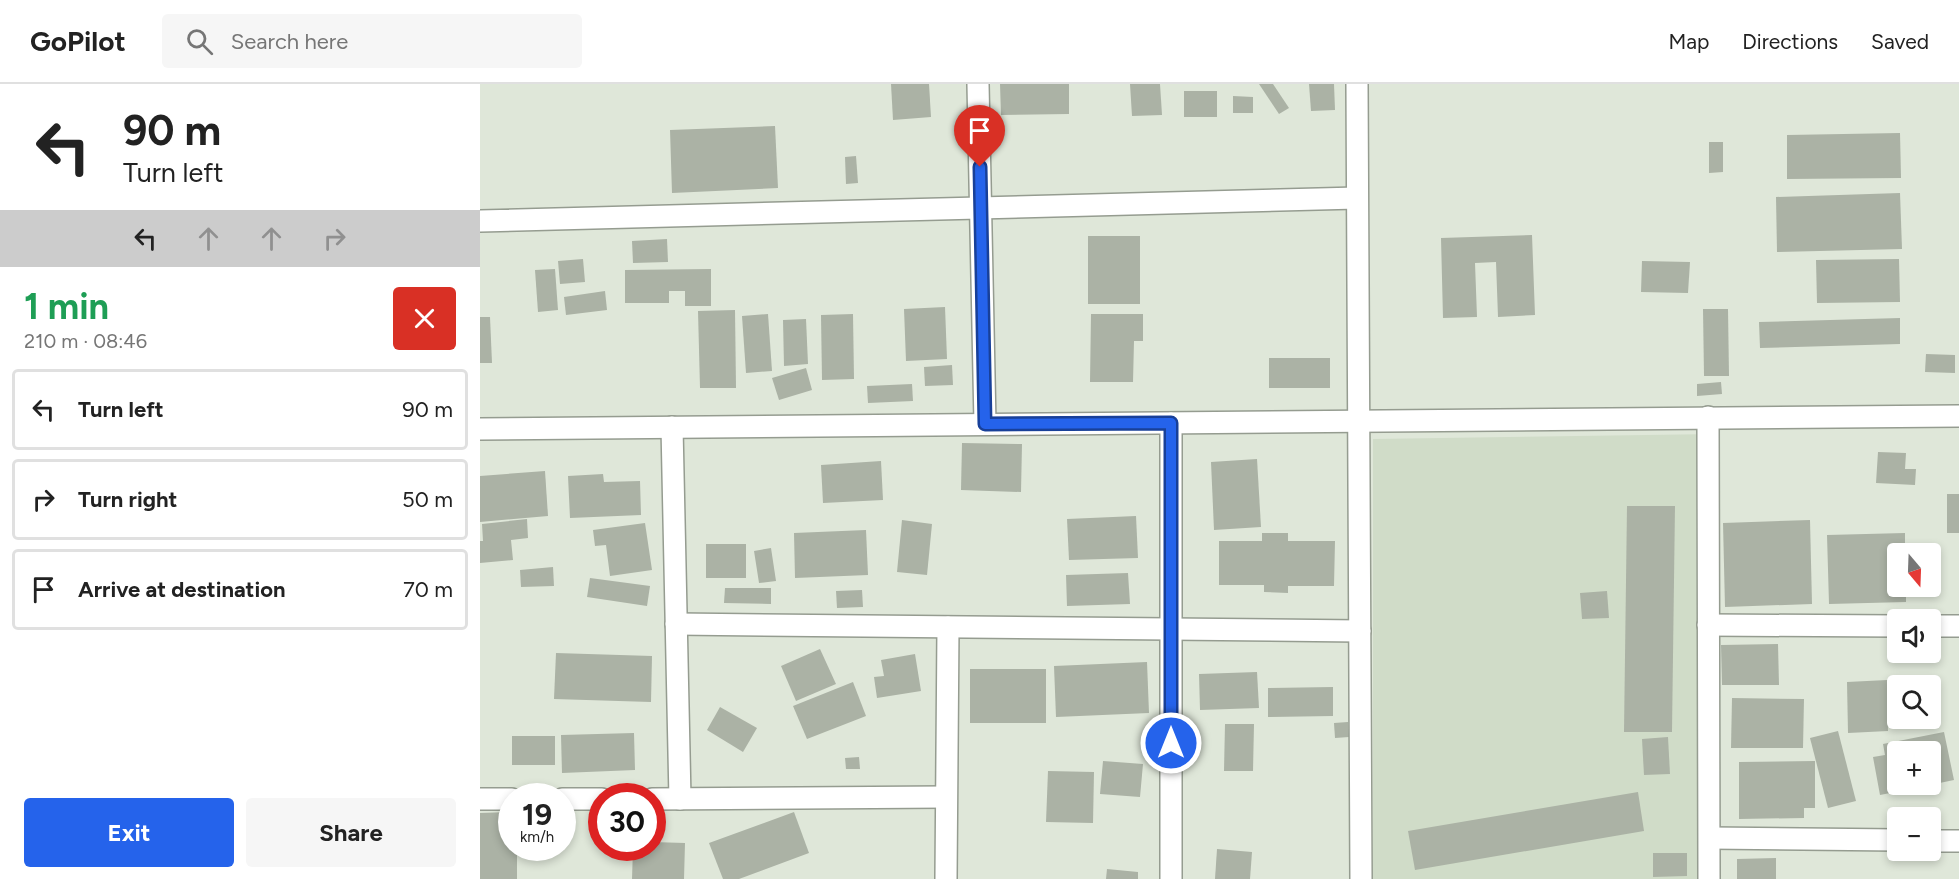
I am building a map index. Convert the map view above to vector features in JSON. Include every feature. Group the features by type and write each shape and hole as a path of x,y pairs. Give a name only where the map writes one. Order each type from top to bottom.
{"street":[{"path":"978,84 985,424"},
{"path":"1357,84 1361,879"},
{"path":"480,221 1358,198"},
{"path":"480,429 1959,416"},
{"path":"1708,417 1709,879"},
{"path":"1171,423 1171,879"},
{"path":"672,428 680,799"},
{"path":"676,624 1360,631"},
{"path":"1708,625 1887,626"},
{"path":"1941,626 1959,626"},
{"path":"946,879 948,627"},
{"path":"666,799 946,797"},
{"path":"480,799 498,799"},
{"path":"1710,838 1887,840"},
{"path":"1941,841 1959,841"}],"shaded area":[{"path":"1716,434 1708,879 1373,879 1373,439"}],"building":[{"path":"891,84 929,84 931,117 893,120"},
{"path":"1000,84 1069,84 1069,114 1001,115"},
{"path":"1130,84 1160,84 1162,115 1132,116"},
{"path":"1259,84 1273,84 1289,108 1279,114"},
{"path":"1309,84 1334,84 1335,110 1311,111"},
{"path":"1184,91 1217,91 1217,117 1184,117"},
{"path":"1233,96 1253,97 1253,113 1233,113"},
{"path":"775,126 778,188 672,193 670,130"},
{"path":"1900,133 1901,178 1787,179 1787,135"},
{"path":"1709,142 1723,142 1723,172 1709,173"},
{"path":"856,156 858,183 846,184 845,157"},
{"path":"1900,193 1902,249 1777,252 1776,197"},
{"path":"1532,235 1535,315 1498,317 1496,262 1475,263 1477,317 1443,318 1441,238"},
{"path":"1088,236 1140,236 1140,304 1088,304"},
{"path":"667,239 668,262 633,263 632,241"},
{"path":"583,259 585,282 560,284 558,261"},
{"path":"1899,259 1900,302 1817,303 1816,260"},
{"path":"1642,261 1690,262 1688,293 1641,292"},
{"path":"555,269 558,310 538,312 535,270"},
{"path":"711,269 711,306 685,306 685,291 669,291 669,303 625,303 625,270"},
{"path":"605,291 607,310 566,315 564,297"},
{"path":"945,307 947,359 906,361 904,309"},
{"path":"1703,309 1728,309 1729,376 1704,376"},
{"path":"735,310 736,388 700,388 698,311"},
{"path":"768,314 772,371 746,373 742,316"},
{"path":"853,314 854,379 822,380 821,315"},
{"path":"1091,314 1143,314 1143,341 1134,341 1133,382 1090,382"},
{"path":"480,317 490,317 492,363 480,363"},
{"path":"1900,318 1900,344 1760,348 1759,322"},
{"path":"806,319 808,364 784,366 783,320"},
{"path":"1926,354 1955,355 1955,373 1925,372"},
{"path":"1269,358 1330,358 1330,388 1269,388"},
{"path":"952,365 953,385 925,386 924,367"},
{"path":"806,368 812,390 779,400 772,378"},
{"path":"1721,382 1722,394 1697,396 1697,384"},
{"path":"912,384 913,401 868,403 867,386"},
{"path":"962,443 1022,444 1021,492 961,490"},
{"path":"1878,452 1906,453 1905,469 1916,469 1915,485 1876,483"},
{"path":"1257,459 1261,527 1214,530 1211,462"},
{"path":"881,461 883,500 823,503 821,465"},
{"path":"545,471 548,516 480,522 480,476"},
{"path":"603,474 604,482 640,481 641,515 570,518 568,476"},
{"path":"1947,494 1959,494 1959,533 1947,533"},
{"path":"1627,506 1675,506 1672,732 1624,732"},
{"path":"1136,516 1138,558 1069,560 1067,519"},
{"path":"527,519 528,538 511,540 513,560 480,563 480,541 483,541 482,524"},
{"path":"902,520 932,524 927,575 897,572"},
{"path":"1810,520 1812,604 1725,607 1723,523"},
{"path":"645,523 652,570 610,576 606,545 595,546 593,530"},
{"path":"866,530 868,575 795,578 794,533"},
{"path":"1262,533 1288,533 1288,541 1335,541 1334,586 1288,586 1288,593 1264,592 1264,585 1219,585 1219,541 1262,541"},
{"path":"1905,533 1905,543 1887,543 1887,597 1906,597 1906,602 1829,604 1827,535"},
{"path":"706,544 746,544 746,578 706,578"},
{"path":"771,548 776,581 759,583 754,551"},
{"path":"553,567 554,586 521,587 520,570"},
{"path":"1128,573 1130,604 1067,606 1066,575"},
{"path":"590,578 650,586 647,606 587,597"},
{"path":"725,588 771,588 771,604 724,603"},
{"path":"862,590 863,607 837,608 836,591"},
{"path":"1607,591 1609,618 1582,619 1580,593"},
{"path":"1778,644 1779,685 1722,685 1721,645"},
{"path":"820,649 836,684 796,701 781,666"},
{"path":"556,653 652,656 651,702 554,699"},
{"path":"915,654 921,691 877,698 874,677 884,676 881,660"},
{"path":"1147,662 1149,713 1056,717 1054,666"},
{"path":"970,669 1046,669 1046,723 970,723"},
{"path":"1257,672 1259,708 1200,710 1199,674"},
{"path":"1887,680 1888,731 1848,733 1847,682"},
{"path":"853,682 866,716 807,739 793,706"},
{"path":"1333,687 1333,716 1268,717 1268,688"},
{"path":"1732,698 1804,699 1803,748 1731,748"},
{"path":"720,707 757,728 743,752 707,730"},
{"path":"1348,722 1349,737 1335,738 1334,723"},
{"path":"1225,724 1254,724 1253,771 1224,771"},
{"path":"1838,731 1856,801 1828,808 1810,738"},
{"path":"1944,732 1954,780 1941,783 1941,741 1898,741"},
{"path":"634,733 635,770 562,773 561,735"},
{"path":"512,736 555,736 555,765 512,765"},
{"path":"1668,737 1670,774 1644,775 1642,739"},
{"path":"1887,743 1887,794 1880,795 1873,757 1885,755 1883,744"},
{"path":"859,757 860,769 846,769 845,758"},
{"path":"1103,761 1143,764 1140,797 1100,794"},
{"path":"1815,761 1815,808 1804,808 1804,818 1739,819 1739,762"},
{"path":"1048,771 1094,772 1093,823 1046,822"},
{"path":"1638,792 1644,831 1415,870 1408,831"},
{"path":"498,812 498,861 517,861 517,879 480,879 480,813"},
{"path":"794,812 809,853 739,879 723,879 709,843"},
{"path":"666,842 685,843 684,879 632,879 633,861 666,861"},
{"path":"1217,849 1252,852 1250,879 1215,879"},
{"path":"1653,853 1687,853 1687,876 1653,877"},
{"path":"1776,858 1776,879 1737,879 1737,859"},
{"path":"1107,869 1138,872 1138,879 1106,879"}],"route":[{"path":"980,167 985,424 1171,423 1171,743"}]}
